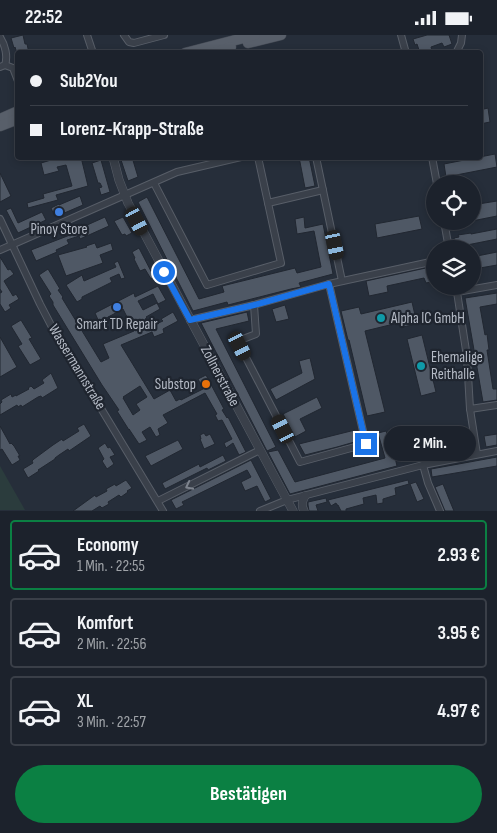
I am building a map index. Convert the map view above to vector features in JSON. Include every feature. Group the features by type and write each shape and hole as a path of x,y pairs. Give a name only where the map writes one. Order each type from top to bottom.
{"main road":[{"path":"197,50 255,35"},
{"path":"222,50 281,35"},
{"path":"0,119 15,112"},
{"path":"0,127 15,120"}],"street":[{"path":"87,35 92,50"},
{"path":"124,35 129,42 134,43 164,35"},
{"path":"401,35 405,50"},
{"path":"458,50 462,35"},
{"path":"0,37 6,55 2,66 13,67 15,73"},
{"name":"Zollnerstraße","path":"114,160 125,196 293,511"},
{"path":"0,250 177,172 228,160"},
{"path":"154,183 207,285 281,263 259,160"},
{"path":"317,160 342,281"},
{"path":"433,160 435,175"},
{"path":"268,203 323,190"},
{"name":"Wassermannstraße","path":"0,219 53,329 163,511"},
{"path":"190,320 254,305 329,284 426,263"},
{"path":"254,305 256,333 243,339 240,346 300,463 366,444 329,284"},
{"path":"477,454 470,409 467,357 456,292 497,285"},
{"path":"470,409 497,405"},
{"path":"158,501 260,450"},
{"path":"260,511 287,500 422,465 497,451"},
{"path":"422,465 440,511"},
{"path":"304,511 302,500 305,496"}],"shaded area":[{"path":"0,466 25,510 0,510"}],"building":[{"path":"23,35 28,50 16,50 11,38"},
{"path":"427,35 449,35 452,44 444,47 442,43 431,47 432,50 419,50 413,39"},
{"path":"488,108 490,122 483,123 483,109"},
{"path":"495,154 497,167 456,175 446,175 444,164 464,160 483,160 483,156"},
{"path":"51,160 82,160 88,186 56,195 58,200 28,208 27,203 44,198 43,194 72,186 66,165 57,167 59,171 44,175 41,163"},
{"path":"101,160 110,192 101,195 99,188 102,187 98,183 92,163"},
{"path":"121,160 133,160 138,177 128,181"},
{"path":"300,160 310,160 315,186 305,188"},
{"path":"0,173 11,196 0,202"},
{"path":"80,196 83,205 55,217 51,208"},
{"path":"147,197 199,299 224,292 222,286 295,268 297,273 321,267 314,231 297,234 295,219 304,217 305,228 323,224 333,274 299,283 301,287 228,305 227,302 193,311 138,202"},
{"path":"497,201 497,216 481,219 481,204"},
{"path":"11,208 18,223 42,212 46,220 18,233 6,210"},
{"path":"419,216 422,229 377,238 375,224"},
{"path":"105,217 109,226 80,239 79,236 67,240 69,244 56,250 57,252 36,261 31,250 70,235 76,230"},
{"path":"123,217 132,233 126,236 125,234 122,235 114,221"},
{"path":"497,229 497,239 481,242 481,240 454,240 454,238 459,237 458,235"},
{"path":"95,243 97,248 111,243 113,250 100,255 103,263 66,276 58,255"},
{"path":"139,248 154,277 151,279 145,269 140,271 134,259 132,252"},
{"path":"497,252 497,265 481,268 481,255"},
{"path":"0,257 8,270 10,269 14,274 4,281 13,296 16,294 19,299 9,305 11,308 5,312 0,304 0,293 2,292 0,289"},
{"path":"118,261 125,278 121,279 119,274 110,278 112,282 82,297 77,302 66,285 82,275 84,281 116,267 114,263"},
{"path":"426,268 426,283 424,278 387,286 388,292 369,296 366,281"},
{"path":"48,269 60,289 58,290 62,298 101,362 109,358 103,344 134,331 123,309 99,322 95,313 134,293 135,297 158,286 166,300 158,304 153,294 138,301 143,310 157,303 160,309 146,317 145,319 149,327 163,321 161,319 173,312 178,321 163,329 164,333 154,337 152,332 121,345 154,399 170,390 176,401 181,400 203,389 198,379 206,375 224,409 222,410 228,417 246,452 239,455 233,443 226,448 224,443 232,439 222,420 218,421 215,415 217,414 205,393 163,415 168,423 158,429 160,435 156,437 150,427 142,432 147,440 139,444 53,305 49,296 51,294 39,275","holes":["140,386 147,397 136,404 140,410 133,415 123,398"]},
{"path":"497,293 497,304 480,307 485,335 487,334 489,350 487,350 493,389 497,389 497,400 483,402 465,298"},
{"path":"412,302 417,324 403,327 402,322 365,331 385,412 367,416 341,311 359,307 361,314"},
{"path":"285,305 289,319 276,322 272,309"},
{"path":"247,312 249,321 216,329 276,447 267,451 201,323"},
{"path":"21,320 32,338 29,339 41,359 30,365 18,346 22,344 11,326"},
{"name":"Ehemalige Reithalle","path":"422,335 436,392 421,396 407,339"},
{"path":"0,337 17,367 0,377"},
{"path":"310,358 315,379 276,400 270,389 302,373 299,361"},
{"path":"51,373 58,388 42,398 41,396 38,397 22,407 17,405 0,415 1,400 11,394 12,397 16,396 31,386 34,389 44,383 42,380"},
{"path":"317,397 322,408 300,419 306,431 295,437 283,414"},
{"path":"84,424 91,436 69,451 68,449 28,478 23,469 33,463 34,459 53,445 79,431 77,428"},
{"path":"0,426 10,444 14,446 20,456 18,456 20,460 12,465 2,449 0,450"},
{"path":"416,426 424,459 414,461 412,454 406,454 406,447 410,446 405,428"},
{"path":"355,430 358,441 305,455 299,444"},
{"path":"386,431 388,437 390,436 397,466 290,494 268,452 278,450 295,482 385,458 378,433"},
{"path":"204,433 206,436 210,434 215,444 204,449 200,435"},
{"path":"497,434 497,445 486,447 484,436"},
{"path":"178,440 183,449 151,466 145,456"},
{"path":"461,441 463,451 436,455 434,446"},
{"path":"105,443 115,455 110,457 114,464 107,469 98,448"},
{"path":"223,455 226,461 208,470 207,468 165,489 162,483 199,464 200,467"},
{"path":"497,457 497,466 432,477 431,469"},
{"path":"251,460 271,499 265,502 257,486 245,491 241,482 251,477 247,470 182,502 184,505 176,509 171,500"},
{"path":"126,480 132,488 121,497 119,495 108,502 109,504 102,508 100,506 92,511 73,511 95,495 96,497 107,491 106,489"},
{"path":"408,480 409,484 395,488 396,495 383,499 383,503 377,504 376,495 363,498 364,504 341,511 336,503 331,506 328,500"},
{"path":"416,482 424,499 417,502 410,484"},
{"path":"443,484 454,511 445,511 435,487"},
{"path":"326,498 327,502 316,505 318,511 309,511 308,502"}],"place":[{"name":"Pinoy Store","path":"59,212"},
{"name":"Smart TD Repair","path":"117,307"},
{"name":"Alpha IC GmbH","path":"381,318"},
{"name":"Ehemalige Reithalle","path":"421,366"},
{"name":"Substop","path":"206,384"}],"route":[{"path":"164,272 190,320 254,305 329,284 366,444"}]}
